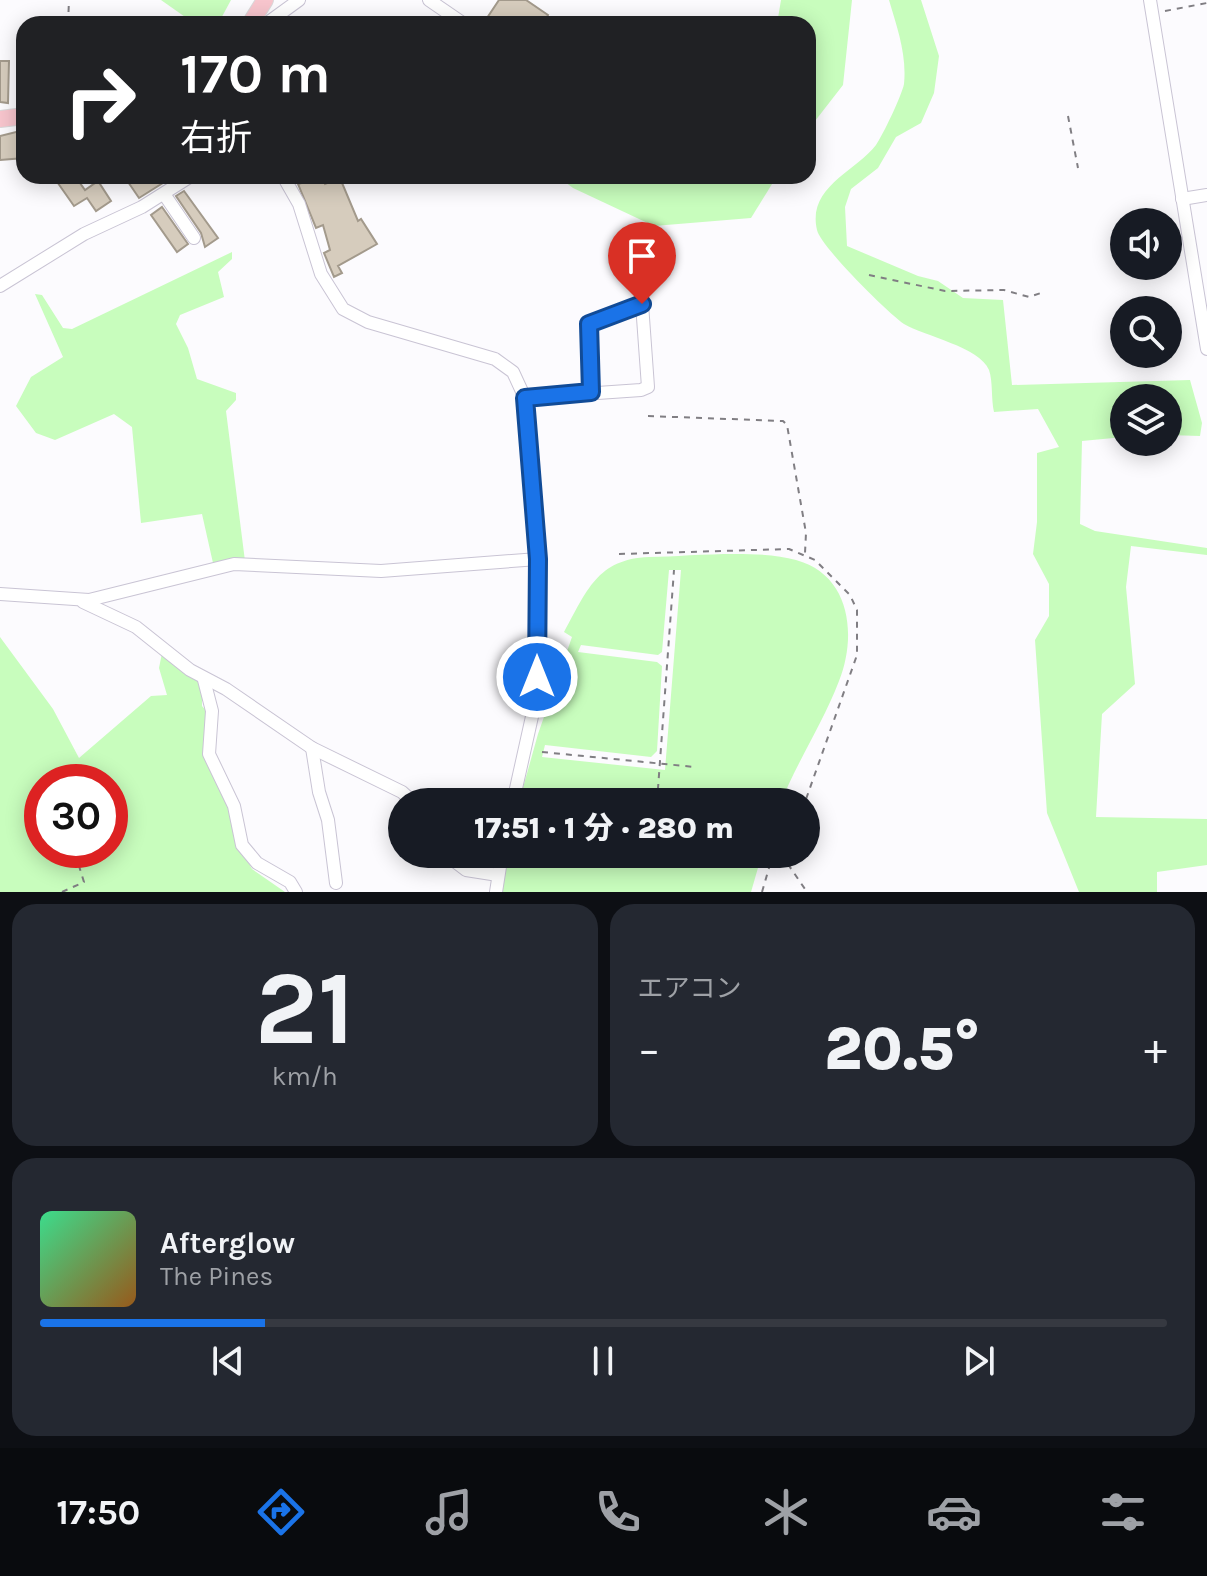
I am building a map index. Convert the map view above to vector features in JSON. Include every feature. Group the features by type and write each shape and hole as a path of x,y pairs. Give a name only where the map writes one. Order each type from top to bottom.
{"street":[{"path":"276,16 299,0"},
{"path":"429,0 452,16"},
{"path":"1151,7 1207,349"},
{"path":"0,286 84,234 179,184"},
{"path":"288,184 299,204 321,274 343,309 368,322 495,359 513,372 525,398 538,559 535,703 516,788"},
{"path":"164,194 194,238"},
{"path":"1182,199 1207,195"},
{"path":"1186,225 1202,222"},
{"path":"525,398 648,387 642,304 589,324 591,392"},
{"path":"0,594 78,601 234,564 381,571 538,559"},
{"path":"78,601 136,627 204,680 226,689 312,748 394,788"},
{"path":"204,680 212,711 209,754 234,806 242,845 257,863 290,882 296,892"},
{"path":"312,748 319,792 328,820 336,883"},
{"path":"463,868 498,875"},
{"path":"496,892 499,868"}],"path":[{"path":"1151,7 1207,3"},
{"path":"1068,116 1078,168"},
{"path":"869,275 945,291 1004,290 1029,297 1041,293"},
{"path":"648,416 783,421 787,425 806,533 805,553"},
{"path":"619,554 789,549 805,553 837,579 857,610 859,627 852,674 810,788"},
{"path":"658,788 674,570"},
{"path":"542,752 695,767"},
{"path":"62,892 84,882 80,868"},
{"path":"762,892 769,868"},
{"path":"791,868 807,892"}],"green space":[{"path":"161,0 231,0 222,16 184,16"},
{"path":"781,0 852,0 843,85 816,120 816,16 778,16"},
{"path":"889,0 921,0 939,56 934,93 921,123 896,137 878,168 851,189 845,207 847,246 918,276 938,281 963,298 1003,300 1012,385 1190,380 1202,423 1200,436 1182,435 1182,384 1110,384 1110,438 1082,441 1080,524 1095,531 1207,548 1207,555 1131,546 1126,587 1135,684 1102,714 1096,817 1207,819 1207,865 1157,872 1157,892 1079,892 1047,813 1035,640 1049,616 1049,584 1033,554 1037,522 1037,453 1059,447 1038,409 994,412 990,374 984,362 896,318 842,264 817,230 819,202 835,182 876,145 903,89 905,73"},
{"path":"568,184 772,184 751,218 654,226"},
{"path":"232,252 232,259 218,272 224,297 180,315 176,324 188,348 197,379 236,393 236,400 226,411 245,561 213,563 202,514 141,523 132,427 114,414 55,440 36,433 16,406 31,377 63,357 35,294 42,295 63,328 72,329"},
{"path":"724,554 780,557 814,568 839,593 848,627 845,663 833,697 787,788 523,788 572,637 564,632 587,591 605,571 617,564 649,557","holes":["669,570 681,570 665,770 542,757 545,745 651,757 657,751 662,666 657,662 578,652 581,645 658,655 662,652"]},
{"path":"0,637 53,709 79,758 151,696 167,695 159,668 162,653 202,680 202,706 213,719 213,748 240,847 252,869 285,892 0,892"},
{"path":"506,868 758,868 751,892 502,892"}],"building":[{"path":"499,0 526,0 548,15 547,16 488,16"},
{"path":"0,61 9,61 8,103 0,102"},
{"path":"16,132 16,159 0,160 0,136"},
{"path":"59,184 81,184 85,190 100,184 111,201 96,211 87,198 74,206"},
{"path":"129,184 161,184 139,198"},
{"path":"298,184 343,184 358,221 361,219 377,244 338,266 342,273 334,277 324,253 330,250 323,225 316,228"},
{"path":"184,191 218,238 205,247 201,233 176,196"},
{"path":"162,207 188,244 177,252 151,215"}],"route":[{"path":"537,677 538,559 525,398 591,392 589,324 642,304"}]}
